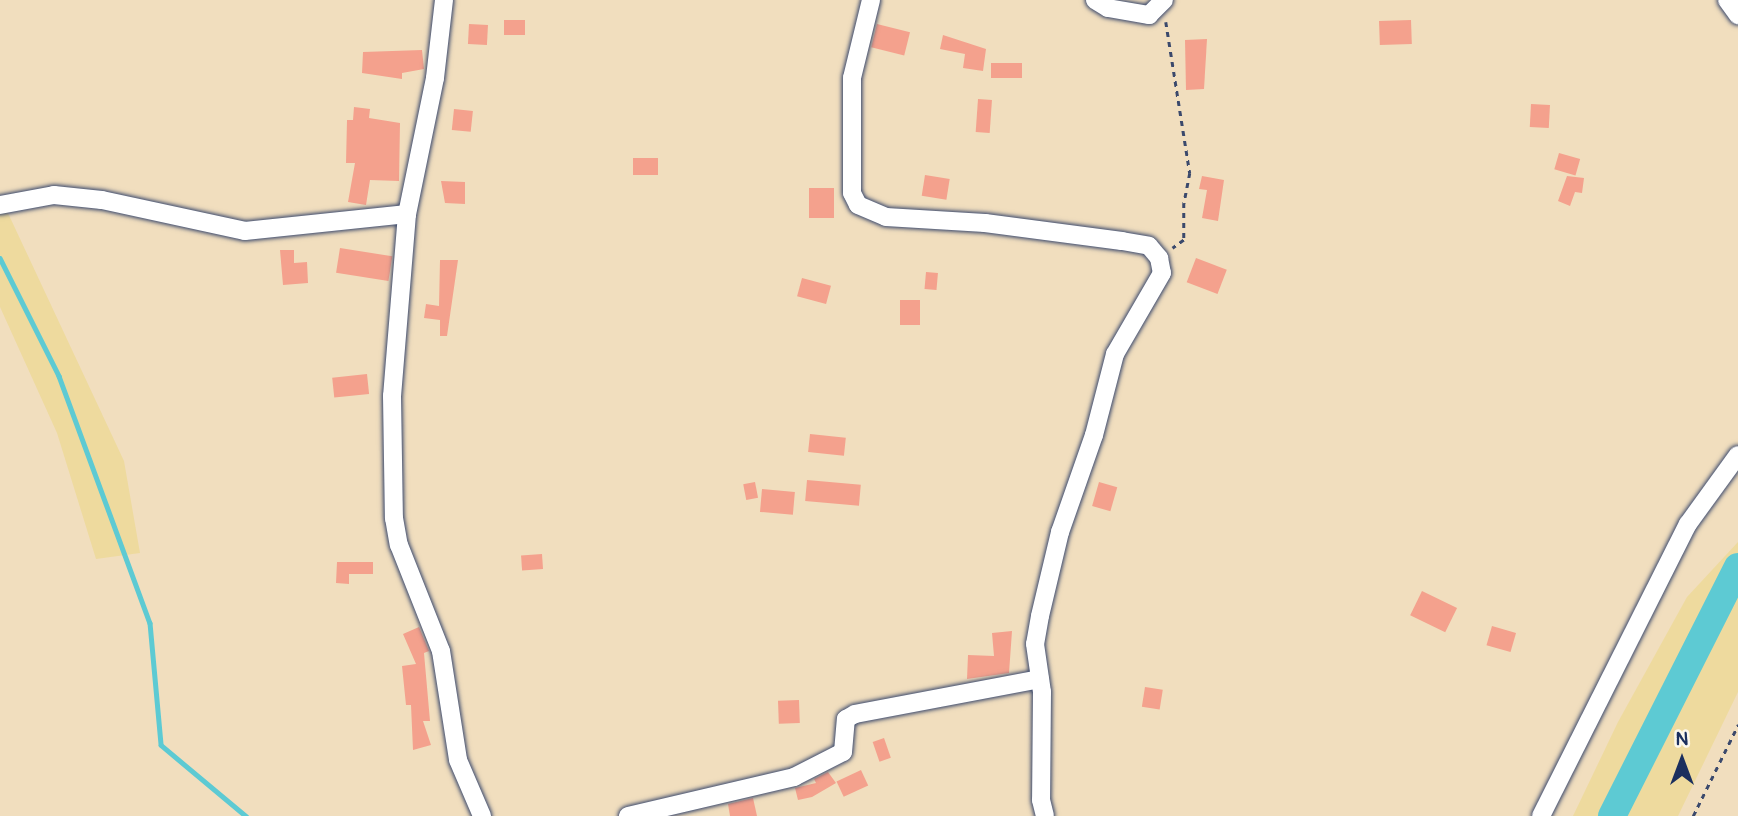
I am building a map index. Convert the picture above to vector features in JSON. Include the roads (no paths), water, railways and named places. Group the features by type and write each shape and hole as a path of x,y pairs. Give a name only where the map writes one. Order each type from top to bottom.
{"street":[{"path":"444,0 435,78 407,214 392,396 394,518 399,545 441,651 458,760 482,816"},
{"path":"871,0 852,78 852,193 858,205 886,217 985,223 1149,246 1159,258 1162,272 1115,354 1094,435 1060,532 1035,644 1041,679 1041,800 1045,816"},
{"path":"1095,0 1108,8 1149,15 1163,3"},
{"path":"1727,0 1738,15"},
{"path":"0,205 54,195 102,200 245,231 407,214"},
{"path":"1541,816 1688,524 1738,455"},
{"path":"628,816 794,777 843,752 846,719 855,714 1041,679"}],"waterway":[{"path":"0,258 59,376 150,623 161,745 246,816"},
{"path":"1612,816 1738,567"}]}
